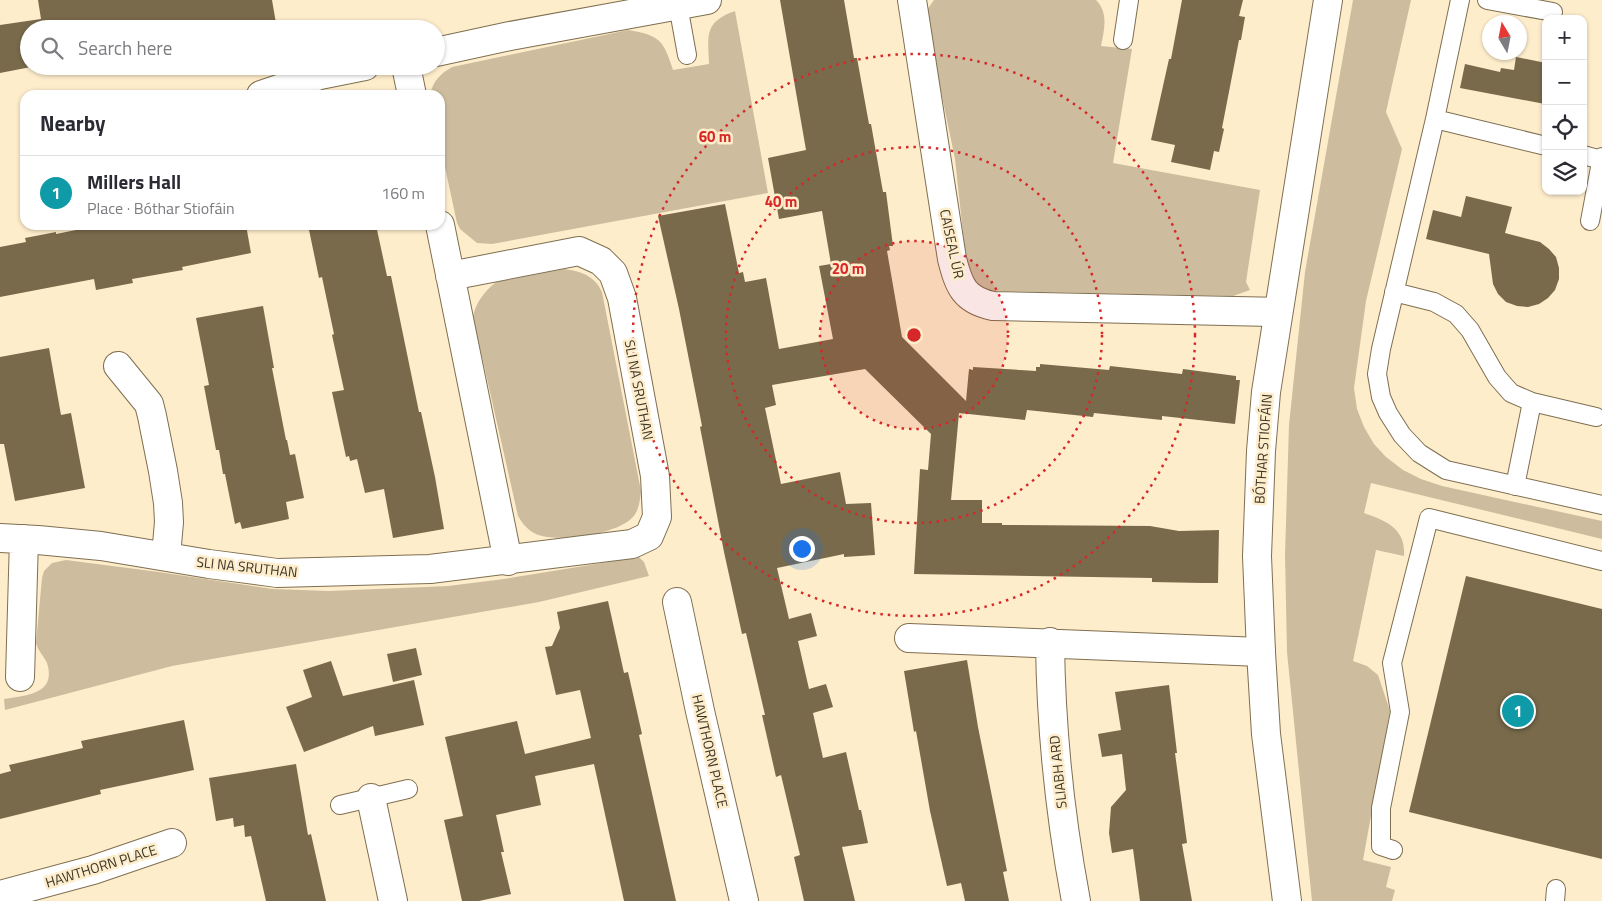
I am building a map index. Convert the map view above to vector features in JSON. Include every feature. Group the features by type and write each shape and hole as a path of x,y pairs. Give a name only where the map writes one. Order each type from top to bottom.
{"street":[{"path":"445,50 510,36 706,0"},
{"name":"CAISEAL ÚR","path":"912,0 952,259 958,281 964,292 972,299 993,306 1278,312"},
{"name":"BÓTHAR STIOFÁIN","path":"1287,901 1266,734 1257,556 1266,392 1328,0"},
{"path":"275,90 320,75"},
{"path":"408,75 411,90"},
{"path":"441,230 508,561"},
{"name":"SLI NA SRUTHAN","path":"20,677 12,539 101,546 209,564 285,573 430,569 508,561 632,544 649,536 657,517 655,476 622,298 613,273 601,261 579,251 450,276"},
{"path":"118,366 149,404 168,503 166,556"},
{"name":"HAWTHORN PLACE","path":"677,602 700,712 744,901"},
{"path":"909,638 1050,642 1261,652"},
{"name":"SLIABH ARD","path":"1050,642 1050,696 1060,796 1067,854 1076,901"},
{"path":"371,798 393,901"},
{"name":"HAWTHORN PLACE","path":"0,896 93,870 172,843"}],"lane":[{"path":"1123,40 1130,0"},
{"path":"1460,0 1377,374 1381,397 1388,413 1402,435 1419,453 1446,470 1602,505"},
{"path":"1496,1 1553,12"},
{"path":"678,5 687,55"},
{"path":"1435,119 1542,145"},
{"path":"1587,156 1602,159 1590,221"},
{"path":"1394,292 1434,302 1456,314 1470,330 1496,377 1510,393 1532,402 1596,417"},
{"path":"1515,486 1532,402"},
{"path":"1393,850 1381,846 1381,808 1400,712 1392,663 1429,518 1602,561"},
{"path":"340,805 408,789"}],"shaded area":[{"path":"934,0 1096,0 1103,10 1105,22 1101,46 1132,49 1113,163 1260,190 1246,282 1250,290 1233,296 994,291 980,287 967,270 955,159 928,29 927,10"},
{"path":"1353,0 1411,0 1386,112 1402,149 1366,301 1354,388 1357,409 1364,427 1374,444 1386,457 1403,470 1421,479 1442,486 1602,521 1602,539 1371,483 1364,513 1380,519 1398,532 1404,546 1404,556 1376,550 1353,661 1367,666 1378,675 1390,711 1363,860 1391,867 1386,887 1395,890 1392,901 1312,901 1287,652 1285,555 1289,425 1305,272"},
{"path":"735,11 768,193 492,244 477,243 460,229 445,167 445,90 431,90 438,78 441,75 445,75 445,71 452,67 628,30 647,34 659,41 667,52 673,70 709,64 708,45 710,31 713,25 725,15"},
{"path":"564,269 587,275 596,282 602,292 641,491 637,511 625,523 600,533 570,538 556,538 534,533 525,526 518,516 473,317 481,298 496,282"},
{"path":"639,557 644,562 649,576 539,602 172,666 5,710 4,699 37,691 47,682 49,674 47,663 36,643 42,578 44,571 52,563 66,560 273,589 329,591 448,586"}],"building":[{"path":"38,0 272,0 275,20 34,20 41,19"},
{"path":"780,0 844,0 854,58 857,58 869,124 871,124 883,192 886,192 893,246 889,246 890,250 887,251 902,337 966,401 969,369 973,370 973,367 1036,371 1036,367 1040,367 1040,364 1109,370 1110,366 1182,374 1183,369 1236,376 1236,380 1240,380 1235,424 1162,416 1162,420 1094,413 1093,417 1027,410 1025,420 959,413 951,500 982,500 982,523 1002,523 1002,525 1150,526 1179,531 1219,530 1218,583 1152,582 1152,578 914,574 920,469 928,470 931,434 865,369 772,385 776,405 765,408 781,484 840,472 846,504 871,503 875,555 844,557 844,554 777,568 789,619 811,613 817,636 798,641 809,689 826,684 833,707 813,713 823,758 846,752 859,810 861,810 868,843 842,847 855,901 804,901 794,857 800,855 781,775 776,777 762,715 765,715 746,633 742,634 724,552 679,309 658,216 725,204 739,273 743,272 745,282 766,278 779,349 833,339 819,266 831,264 822,211 779,219 768,158 806,150"},
{"path":"1182,0 1243,0 1239,16 1245,17 1222,128 1224,129 1219,152 1214,151 1210,170 1171,162 1175,145 1151,140 1169,59 1171,59"},
{"path":"20,22 20,69 0,73 0,25"},
{"path":"1527,59 1542,62 1542,103 1460,88 1465,64 1500,72 1501,68 1514,70 1516,60"},
{"path":"1466,196 1512,207 1505,233 1540,242 1556,257 1559,279 1555,290 1548,298 1539,304 1528,307 1506,302 1498,294 1493,284 1489,254 1426,239 1433,210 1461,217"},
{"path":"76,230 247,230 251,253 182,267 183,270 132,279 133,283 96,290 94,279 0,297 0,247 26,242 25,238 56,232 56,234"},
{"path":"309,230 377,230 387,276 391,276 419,412 421,412 435,477 444,529 393,538 384,489 365,493 357,459 350,461 349,456 346,457 332,392 344,390 322,277 319,278"},
{"path":"263,306 274,368 272,368 286,440 290,455 295,454 304,498 286,502 289,519 242,529 240,522 235,524 219,450 216,450 204,386 209,385 196,318"},
{"path":"49,348 61,415 71,413 85,488 15,501 4,444 0,444 0,357"},
{"path":"1466,576 1602,609 1602,859 1409,812"},
{"path":"608,601 624,673 628,672 642,734 639,735 676,901 624,901 594,764 535,776 541,805 496,815 504,852 501,852 511,894 479,901 462,901 444,820 463,816 445,737 517,721 525,754 591,738 580,690 556,695 545,647 552,646 560,628 557,612"},
{"path":"416,648 422,675 393,682 387,654"},
{"path":"967,660 978,727 1007,871 1003,872 1009,901 965,901 961,883 947,886 930,811 916,731 914,732 904,671"},
{"path":"331,661 343,696 414,680 424,725 375,736 373,726 304,752 286,707 312,697 303,670"},
{"path":"1169,685 1177,753 1175,753 1187,843 1182,844 1192,901 1140,901 1133,849 1112,853 1109,833 1111,807 1126,790 1122,754 1102,757 1098,734 1121,730 1115,692"},
{"path":"184,720 194,770 100,790 101,794 0,819 0,774 11,771 9,765 83,748 81,741"},
{"path":"296,764 308,835 311,834 326,901 266,901 251,836 245,837 244,825 234,827 233,818 216,821 209,778"}],"place":[{"name":"Millers Hall","path":"1518,711"}]}
